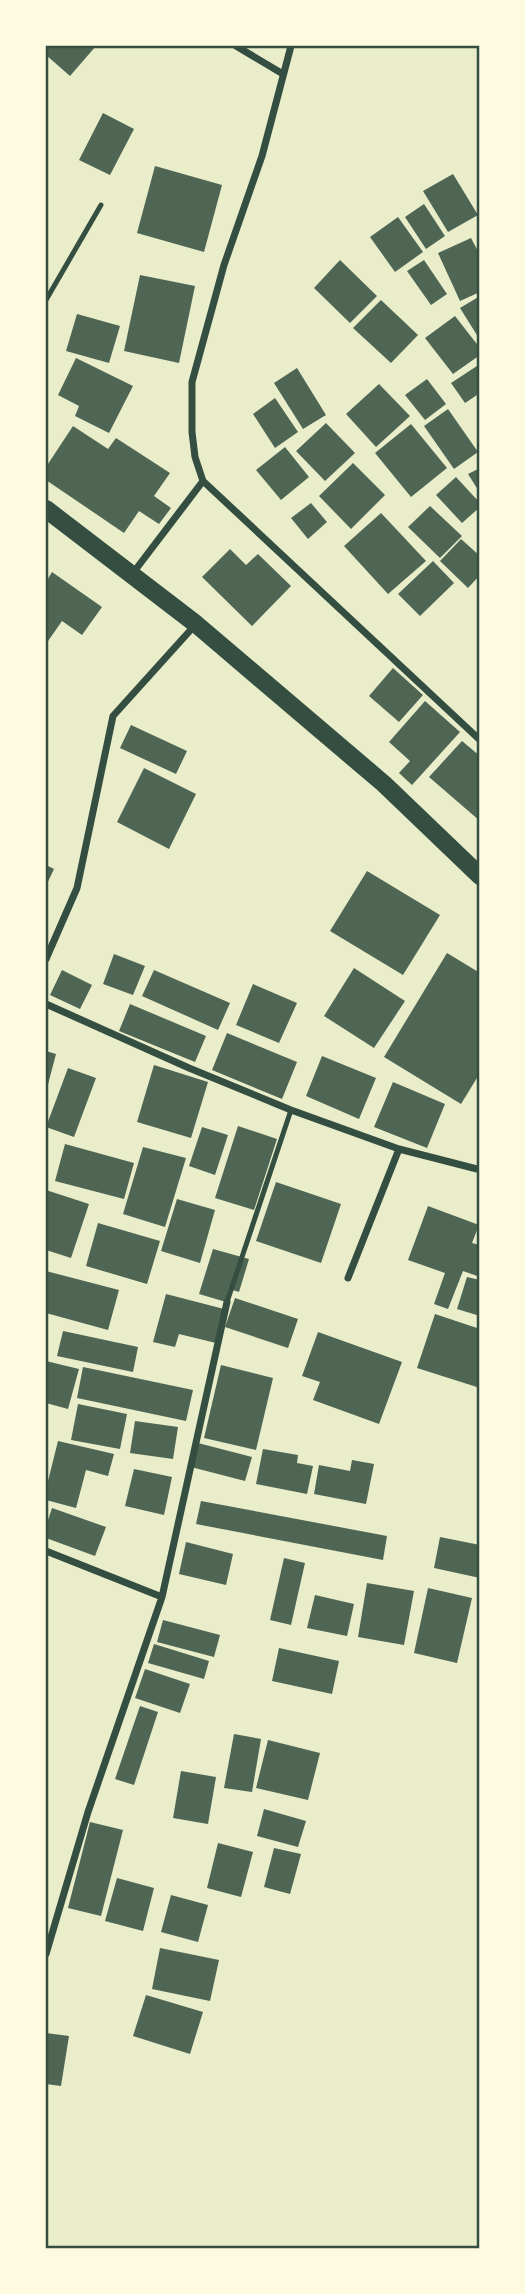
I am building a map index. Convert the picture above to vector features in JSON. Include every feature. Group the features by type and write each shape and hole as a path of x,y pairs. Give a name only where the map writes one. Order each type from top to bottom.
{"main road":[{"path":"46,509 196,624 384,784 480,876"}],"street":[{"path":"236,46 283,74"},
{"path":"291,46 261,156 224,265 192,382 195,457 202,481 480,740"},
{"path":"131,576 202,481"},
{"path":"46,959 77,888 113,716 196,624"},
{"path":"46,1004 291,1110 399,1149 477,1170"},
{"path":"348,1278 399,1149"},
{"path":"46,1954 88,1812 162,1597 227,1302"},
{"path":"46,1550 162,1597"}],"lane":[{"path":"46,300 101,205"},
{"path":"227,1302 291,1110"}],"building":[{"path":"46,46 96,46 70,76 46,55"},
{"path":"103,113 134,129 110,175 79,160"},
{"path":"155,166 222,185 204,252 137,233"},
{"path":"453,174 478,215 448,232 423,191"},
{"path":"424,204 445,236 426,249 405,217"},
{"path":"398,217 423,252 395,272 370,237"},
{"path":"471,238 480,255 480,292 460,301 438,253"},
{"path":"340,260 377,296 350,323 314,288"},
{"path":"424,260 447,294 431,305 407,271"},
{"path":"140,275 195,286 179,363 124,351"},
{"path":"480,296 480,340 460,308"},
{"path":"381,300 418,335 391,363 353,328"},
{"path":"77,314 120,326 109,363 66,351"},
{"path":"455,316 480,348 480,355 453,374 425,338"},
{"path":"76,358 133,386 109,433 75,416 79,406 58,395"},
{"path":"480,364 480,393 465,403 451,383"},
{"path":"297,368 326,415 303,429 274,383"},
{"path":"427,379 446,404 425,420 405,395"},
{"path":"379,384 410,416 376,447 346,414"},
{"path":"275,398 298,432 275,448 253,414"},
{"path":"448,409 478,452 454,469 424,426"},
{"path":"326,423 355,453 325,481 296,451"},
{"path":"411,424 447,468 411,497 375,453"},
{"path":"73,426 108,449 116,438 170,473 154,496 171,508 159,524 139,511 124,533 46,480 46,467"},
{"path":"285,447 309,477 281,500 256,470"},
{"path":"353,463 385,495 351,529 319,496"},
{"path":"480,468 480,493 468,474"},
{"path":"456,477 480,503 480,507 462,523 436,495"},
{"path":"311,503 327,522 308,539 291,518"},
{"path":"430,506 462,536 440,558 408,527"},
{"path":"381,513 426,561 388,594 344,546"},
{"path":"461,539 480,556 480,575 468,588 440,561"},
{"path":"230,549 246,565 258,554 291,586 252,626 202,577"},
{"path":"433,561 454,583 420,616 398,594"},
{"path":"52,572 102,607 82,635 62,621 46,644 46,582"},
{"path":"393,668 423,695 399,722 369,696"},
{"path":"425,701 460,732 412,785 399,773 410,761 389,742"},
{"path":"131,725 187,751 176,774 120,748"},
{"path":"462,741 480,756 480,821 429,777"},
{"path":"144,768 196,794 169,849 117,822"},
{"path":"46,865 54,869 46,886"},
{"path":"367,871 440,915 403,975 330,931"},
{"path":"447,953 480,973 480,1073 461,1104 384,1057"},
{"path":"114,954 145,966 133,995 103,984"},
{"path":"354,968 405,1001 374,1048 324,1016"},
{"path":"62,970 92,985 80,1009 50,995"},
{"path":"154,970 230,1003 218,1030 142,996"},
{"path":"253,984 297,1003 279,1043 236,1025"},
{"path":"130,1004 206,1036 195,1062 119,1031"},
{"path":"227,1033 297,1062 282,1099 212,1070"},
{"path":"46,1051 56,1054 46,1092"},
{"path":"322,1056 376,1078 359,1119 306,1096"},
{"path":"154,1065 208,1082 191,1138 137,1122"},
{"path":"68,1068 96,1078 74,1137 46,1127"},
{"path":"393,1082 445,1104 427,1148 374,1127"},
{"path":"238,1126 277,1139 254,1210 215,1198"},
{"path":"202,1127 228,1135 215,1175 189,1166"},
{"path":"65,1144 134,1163 124,1199 55,1181"},
{"path":"143,1147 186,1158 165,1227 123,1214"},
{"path":"276,1182 341,1204 321,1263 256,1241"},
{"path":"46,1190 89,1204 71,1258 46,1250"},
{"path":"177,1199 215,1210 200,1263 161,1251"},
{"path":"428,1206 479,1225 472,1243 480,1245 480,1277 463,1271 448,1309 434,1304 445,1273 408,1260"},
{"path":"98,1223 160,1241 147,1284 86,1266"},
{"path":"213,1249 249,1259 239,1292 229,1289 226,1302 199,1294"},
{"path":"46,1271 119,1290 108,1330 46,1313"},
{"path":"467,1277 480,1280 480,1316 457,1309"},
{"path":"166,1294 224,1309 216,1343 179,1334 175,1347 153,1342"},
{"path":"235,1298 298,1319 288,1348 225,1327"},
{"path":"435,1314 480,1329 480,1388 417,1368"},
{"path":"63,1331 138,1347 133,1372 57,1356"},
{"path":"318,1332 402,1362 379,1424 313,1400 320,1382 302,1376"},
{"path":"46,1361 79,1369 68,1409 46,1403"},
{"path":"221,1365 273,1378 256,1450 204,1438"},
{"path":"83,1367 193,1390 186,1421 77,1398"},
{"path":"78,1404 127,1414 120,1449 71,1440"},
{"path":"135,1421 178,1427 173,1459 130,1453"},
{"path":"58,1441 114,1454 108,1476 86,1470 76,1508 46,1500 46,1489"},
{"path":"198,1443 252,1457 245,1481 191,1467"},
{"path":"263,1449 298,1455 297,1463 313,1466 307,1494 256,1484"},
{"path":"352,1460 374,1464 366,1504 314,1494 319,1465 350,1471"},
{"path":"134,1469 172,1477 164,1515 125,1506"},
{"path":"201,1501 387,1536 383,1560 196,1524"},
{"path":"52,1508 106,1527 95,1556 46,1538 46,1526"},
{"path":"440,1537 480,1545 480,1578 434,1568"},
{"path":"186,1542 233,1554 226,1585 179,1574"},
{"path":"284,1558 305,1563 291,1625 270,1620"},
{"path":"367,1583 414,1591 404,1645 358,1637"},
{"path":"428,1588 472,1598 457,1663 414,1653"},
{"path":"315,1595 354,1604 347,1636 307,1628"},
{"path":"163,1620 220,1635 214,1657 157,1642"},
{"path":"154,1644 209,1661 204,1679 148,1663"},
{"path":"279,1648 339,1661 332,1694 272,1681"},
{"path":"145,1669 190,1684 180,1713 135,1698"},
{"path":"140,1706 158,1712 134,1785 115,1779"},
{"path":"234,1734 261,1739 252,1792 224,1788"},
{"path":"268,1740 320,1753 308,1800 256,1788"},
{"path":"181,1771 216,1777 208,1824 173,1818"},
{"path":"264,1809 306,1821 298,1847 257,1836"},
{"path":"90,1822 123,1830 101,1916 68,1908"},
{"path":"218,1843 253,1852 241,1897 207,1888"},
{"path":"274,1848 301,1854 290,1894 264,1887"},
{"path":"117,1878 154,1888 143,1931 105,1921"},
{"path":"171,1895 208,1905 198,1942 161,1932"},
{"path":"160,1948 219,1960 210,2001 152,1989"},
{"path":"146,1995 203,2012 190,2054 133,2036"},
{"path":"46,2033 69,2036 61,2086 46,2084"}]}
